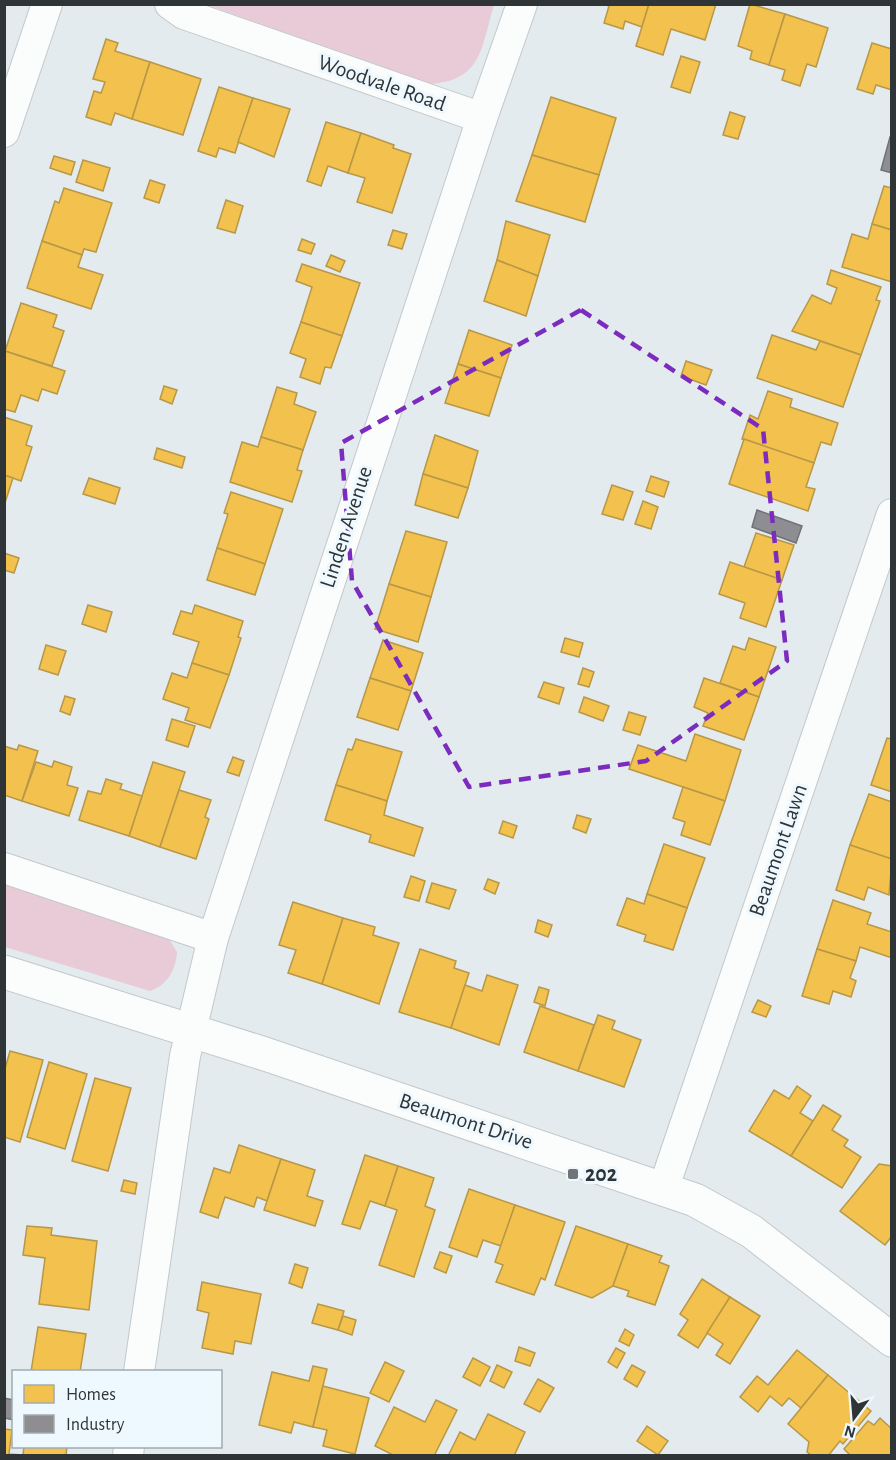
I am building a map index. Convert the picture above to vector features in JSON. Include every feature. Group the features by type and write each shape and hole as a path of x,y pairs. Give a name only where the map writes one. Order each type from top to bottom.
{"street":[{"path":"4,132 47,4"},
{"name":"Woodvale Road","path":"170,4 192,17 482,118"},
{"path":"482,118 522,4"},
{"name":"Linden Avenue","path":"139,1370 185,1056 213,938 482,118"},
{"name":"Beaumont Lawn","path":"664,1187 891,514"},
{"path":"4,868 213,938"},
{"name":"Beaumont Drive","path":"4,972 191,1031 664,1187 716,1210 751,1231 891,1340"}],"highlighted area":[{"path":"581,310 763,429 787,661 646,761 469,787 352,581 341,443"}],"shaded area":[{"path":"208,5 494,5 482,48 470,69 447,81 429,84"},
{"path":"4,879 169,939 177,952 170,976 150,991 5,947"}],"building: Homes":[{"path":"603,4 649,4 642,27 625,21 623,29 604,23 609,6"},
{"path":"649,4 716,4 705,40 671,29 663,55 636,46"},
{"path":"750,4 785,14 769,65 750,59 752,51 738,46"},
{"path":"785,14 828,28 816,67 807,64 800,86 782,80 785,70 769,65"},
{"path":"106,39 118,43 115,51 150,62 132,119 115,113 111,125 86,117 94,91 101,93 105,82 93,79"},
{"path":"872,43 892,49 892,90 876,85 873,94 857,89"},
{"path":"681,56 700,62 690,93 671,87"},
{"path":"150,62 201,79 183,135 132,119"},
{"path":"219,87 253,98 235,153 219,148 216,157 198,151"},
{"path":"551,97 616,118 599,175 532,155"},
{"path":"253,98 290,109 274,157 238,142"},
{"path":"730,112 745,117 738,139 723,135"},
{"path":"326,122 361,133 348,173 328,166 321,186 307,181"},
{"path":"361,133 411,154 392,213 357,202 365,178 348,173"},
{"path":"532,155 599,175 585,222 516,201"},
{"path":"54,156 75,162 71,175 50,168"},
{"path":"83,160 110,168 103,191 76,182"},
{"path":"150,180 165,185 159,203 144,198"},
{"path":"884,186 892,188 892,230 872,224"},
{"path":"64,188 112,203 96,252 84,249 82,255 42,241 55,201 59,203"},
{"path":"226,200 243,206 235,233 217,228"},
{"path":"506,221 550,235 538,276 497,260"},
{"path":"872,224 892,230 892,282 842,267 852,234 868,239"},
{"path":"393,230 407,234 402,249 388,245"},
{"path":"302,239 315,244 311,254 298,250"},
{"path":"42,241 82,255 78,267 103,275 91,309 27,288"},
{"path":"331,255 345,261 340,272 326,266"},
{"path":"497,260 538,276 526,316 484,301"},
{"path":"302,264 360,283 342,336 301,322 312,287 296,281"},
{"path":"831,270 881,287 876,300 880,301 861,355 792,331 812,295 831,304 837,288 827,284"},
{"path":"21,303 57,315 53,327 64,331 52,366 5,351"},
{"path":"301,322 342,336 331,368 325,367 320,384 300,377 306,359 290,353"},
{"path":"469,330 512,345 501,378 458,364"},
{"path":"772,335 816,350 820,341 861,355 843,407 757,378"},
{"path":"5,351 65,371 57,394 42,389 38,401 21,395 15,412 4,409"},
{"path":"686,361 712,370 706,385 681,376"},
{"path":"458,364 501,378 489,416 445,403"},
{"path":"164,386 177,390 172,404 160,399"},
{"path":"277,387 297,393 294,404 316,412 303,450 261,437"},
{"path":"768,391 792,399 790,407 838,423 831,445 821,442 814,463 742,439 750,415 758,419"},
{"path":"4,417 32,426 26,445 32,447 21,481 4,475"},
{"path":"435,435 478,451 468,488 423,474"},
{"path":"261,437 303,450 297,470 302,471 292,502 230,482 242,442 258,447"},
{"path":"744,439 814,463 806,487 815,489 808,511 729,484"},
{"path":"157,448 185,457 182,468 154,459"},
{"path":"423,474 468,488 458,518 415,505"},
{"path":"4,475 13,478 4,506"},
{"path":"651,476 669,482 664,497 646,491"},
{"path":"89,478 120,488 115,504 83,494"},
{"path":"612,485 633,492 623,520 602,514"},
{"path":"231,492 283,509 265,564 217,548 228,514 224,513"},
{"path":"643,501 658,507 651,529 635,524"},
{"path":"406,531 447,542 431,597 389,584"},
{"path":"756,533 794,545 782,580 744,567"},
{"path":"217,548 265,564 255,595 207,580"},
{"path":"4,553 19,558 14,573 4,570"},
{"path":"730,562 782,580 766,627 740,618 745,603 719,594"},
{"path":"389,584 431,597 418,642 375,629"},
{"path":"88,605 112,612 106,632 82,624"},
{"path":"195,605 243,621 238,637 241,638 229,675 192,663 199,642 173,634 181,611 192,614"},
{"path":"565,638 583,643 579,657 561,652"},
{"path":"749,638 776,647 759,697 720,683 733,646 745,650"},
{"path":"383,640 423,653 411,691 370,678"},
{"path":"46,645 66,651 58,675 39,669"},
{"path":"192,663 229,675 210,728 185,720 189,708 163,699 172,673 187,678"},
{"path":"583,668 594,672 589,687 578,684"},
{"path":"370,678 411,691 398,730 357,717"},
{"path":"704,678 759,697 744,740 703,726 708,713 694,707"},
{"path":"544,682 564,688 559,704 538,697"},
{"path":"65,696 75,699 70,715 60,711"},
{"path":"584,697 609,706 603,721 579,712"},
{"path":"629,712 646,717 640,735 623,730"},
{"path":"172,719 195,726 188,747 166,740"},
{"path":"695,734 741,750 725,801 629,769 638,745 686,761"},
{"path":"887,738 892,739 892,792 871,785"},
{"path":"356,739 402,752 387,801 336,785 348,749 352,750"},
{"path":"19,745 38,751 22,801 4,795 4,746 17,750"},
{"path":"233,757 244,761 239,776 227,772"},
{"path":"54,761 72,767 67,785 78,788 69,816 22,801 36,762 52,767"},
{"path":"153,762 185,772 160,847 129,836"},
{"path":"106,779 122,784 120,789 142,796 129,836 79,820 88,791 101,794"},
{"path":"336,785 387,801 384,815 423,828 414,856 369,842 371,835 325,820"},
{"path":"683,787 725,801 710,845 681,835 685,822 673,818"},
{"path":"179,790 211,800 205,817 209,819 196,859 160,847"},
{"path":"869,794 892,802 891,859 850,845"},
{"path":"577,815 591,819 586,833 573,828"},
{"path":"503,821 517,826 513,838 499,833"},
{"path":"664,844 705,858 687,908 647,894"},
{"path":"850,845 892,859 889,895 868,887 864,900 836,890"},
{"path":"411,876 425,881 419,901 404,897"},
{"path":"488,879 499,883 495,894 484,889"},
{"path":"432,883 456,890 449,909 426,902"},
{"path":"647,894 687,908 673,950 644,941 646,935 617,925 627,898 644,904"},
{"path":"833,900 871,913 867,924 892,932 892,958 860,947 856,961 817,949"},
{"path":"293,902 343,918 322,984 288,973 296,950 279,945"},
{"path":"343,918 375,927 373,935 399,943 379,1004 322,984"},
{"path":"538,920 552,925 548,937 535,932"},
{"path":"420,949 456,961 454,968 469,973 451,1028 399,1012"},
{"path":"817,949 856,961 850,978 856,981 851,997 833,991 829,1004 802,996"},
{"path":"487,975 518,985 499,1045 451,1028 465,985 482,991"},
{"path":"539,987 549,990 545,1006 534,1002"},
{"path":"758,1000 771,1006 766,1017 752,1012"},
{"path":"540,1006 594,1025 578,1071 524,1052"},
{"path":"598,1015 615,1021 612,1029 641,1040 624,1087 578,1071"},
{"path":"10,1051 43,1060 20,1142 4,1137 4,1072"},
{"path":"49,1062 87,1074 65,1149 27,1137"},
{"path":"95,1078 131,1088 108,1171 72,1161"},
{"path":"797,1086 811,1096 800,1113 813,1121 791,1156 749,1131 774,1090 789,1099"},
{"path":"823,1105 841,1116 832,1130 848,1140 844,1146 861,1157 842,1188 791,1156"},
{"path":"239,1145 281,1159 267,1201 257,1197 254,1207 225,1197 218,1218 200,1212 214,1168 230,1173"},
{"path":"365,1155 398,1166 385,1206 370,1201 360,1229 342,1224"},
{"path":"281,1159 315,1170 307,1196 323,1201 315,1226 264,1210"},
{"path":"879,1164 892,1166 892,1236 885,1245 840,1211"},
{"path":"398,1166 434,1178 425,1206 435,1210 414,1277 379,1265 397,1210 385,1206"},
{"path":"124,1180 137,1183 135,1194 121,1191"},
{"path":"469,1189 515,1205 501,1246 483,1240 477,1257 449,1247"},
{"path":"515,1205 565,1222 545,1280 541,1278 534,1295 496,1282 503,1265 495,1262"},
{"path":"27,1226 52,1228 51,1235 97,1241 89,1310 39,1304 45,1258 23,1255"},
{"path":"576,1226 628,1244 613,1286 592,1298 555,1285"},
{"path":"628,1244 662,1256 659,1262 669,1266 655,1305 627,1296 629,1291 613,1286"},
{"path":"440,1252 452,1256 446,1273 434,1268"},
{"path":"295,1264 308,1268 302,1288 289,1283"},
{"path":"702,1279 730,1297 698,1348 678,1335 688,1320 680,1314"},
{"path":"202,1282 261,1294 251,1344 235,1341 233,1354 202,1348 209,1313 197,1310"},
{"path":"730,1297 760,1316 730,1364 716,1355 723,1344 707,1333"},
{"path":"318,1304 344,1311 338,1330 312,1323"},
{"path":"343,1316 356,1320 352,1335 338,1330"},
{"path":"38,1327 86,1334 80,1370 31,1370"},
{"path":"625,1329 634,1335 629,1346 619,1341"},
{"path":"519,1347 535,1353 530,1366 515,1361"},
{"path":"616,1348 625,1353 617,1368 608,1362"},
{"path":"797,1350 828,1375 801,1408 789,1398 782,1406 770,1396 758,1412 740,1397 757,1376 768,1385"},
{"path":"473,1358 490,1367 480,1386 463,1377"},
{"path":"385,1362 404,1371 389,1402 370,1393"},
{"path":"497,1365 512,1372 504,1388 490,1381"},
{"path":"632,1365 645,1372 637,1387 624,1379"},
{"path":"313,1366 327,1369 313,1427 294,1422 291,1433 259,1425 272,1372 309,1381"},
{"path":"828,1375 871,1411 843,1444 840,1441 828,1456 812,1456 807,1452 809,1442 788,1424"},
{"path":"538,1379 554,1388 540,1412 524,1404"},
{"path":"323,1386 369,1398 355,1454 323,1446 327,1430 313,1427"},
{"path":"436,1400 457,1410 434,1456 395,1456 375,1446 394,1407 425,1422"},
{"path":"488,1414 525,1432 514,1456 448,1456 460,1432 475,1440"},
{"path":"880,1418 892,1429 892,1456 851,1456 844,1449 868,1421 874,1425"},
{"path":"647,1426 668,1441 658,1455 637,1441"},
{"path":"4,1429 12,1430 9,1454 23,1455 24,1448 67,1448 66,1456 4,1456"}],"building: Industry":[{"path":"890,137 892,138 892,173 881,170"},
{"path":"757,510 802,526 796,543 752,527"},
{"path":"4,1398 12,1400 12,1420 4,1418"}],"place":[{"name":"202","path":"573,1174"}]}
